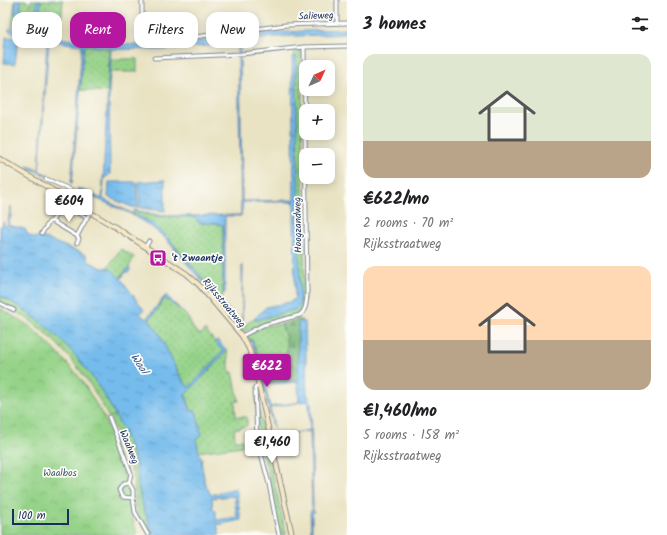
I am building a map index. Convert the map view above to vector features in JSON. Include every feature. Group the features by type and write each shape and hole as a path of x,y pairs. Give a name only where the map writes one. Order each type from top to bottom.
{"street":[{"name":"Salieweg","path":"142,0 142,39 187,38 286,25 347,23"},
{"path":"337,0 337,23"},
{"path":"154,58 239,54 304,47 347,46"},
{"name":"Hoogzandweg","path":"242,336 263,325 300,315 306,307 304,47"},
{"name":"Rijksstraatweg","path":"1,160 23,170 51,190 146,246 194,279 242,336 251,355 292,535"},
{"path":"42,233 74,191 46,179"},
{"path":"51,190 55,182"},
{"path":"63,204 87,218"},
{"path":"77,243 79,239 77,236 90,212"},
{"path":"52,221 77,236"},
{"path":"146,246 149,241"},
{"path":"0,303 14,310"},
{"path":"258,385 255,388 258,438 279,535"},
{"name":"Waalweg","path":"109,417 131,473 129,483 133,490 135,512 148,535"},
{"path":"129,483 123,484 119,490 122,497 133,498"}],"green space":[{"path":"15,0 16,0 15,12 14,12"},
{"path":"21,0 26,0 31,5 31,0 63,0 62,12 40,12 39,1 36,12 20,9"},
{"path":"84,48 109,49 108,92 80,90"},
{"path":"301,50 301,60 299,60 299,96 302,96 302,104 299,104 299,140 302,140 303,148 299,148 299,184 303,184 305,296 302,310 295,316 264,323 243,332 231,316 242,327 255,318 256,320 296,309 300,305 296,56 294,56 294,51"},
{"path":"111,59 137,59 137,72 110,72"},
{"path":"134,211 157,216 195,217 199,223 214,223 223,225 222,302 166,235 132,215"},
{"path":"121,249 134,257 129,267 120,278 107,268"},
{"path":"0,296 23,309 45,325 82,363 98,384 123,431 135,461 141,499 153,535 150,535 141,522 136,510 133,475 100,396 65,348 59,345 28,318 0,301"},
{"path":"0,296 36,318 67,346 94,378 115,415 109,418 89,384 64,351 34,323 0,303"},
{"path":"165,298 186,315 196,332 202,334 205,330 223,351 189,388 149,320"},
{"name":"Waalbos","path":"0,308 31,327 54,349 81,379 105,419 126,480 134,525 138,535 0,535"},
{"path":"298,319 303,321 301,321 298,325 298,380 265,383 262,371 272,371 279,368 284,362 286,356 286,340 281,324"},
{"path":"281,324 287,348 284,362 279,368 272,371 262,371 251,339 249,340 246,336 265,326"},
{"path":"227,350 230,372 233,372 239,401 235,402 236,417 247,417 247,426 234,429 235,440 242,440 242,446 198,452 196,439 200,436 185,393 199,381"},
{"path":"256,398 286,535 280,535 267,468 262,453 258,432"}],"water":[{"path":"16,0 21,0 20,9 36,12 15,12"},
{"path":"37,1 41,1 40,12 36,12"},
{"path":"12,28 12,33 8,30"},
{"path":"347,29 347,34 272,37 259,39 259,34"},
{"path":"6,37 12,38 12,48 17,48 15,64 4,63"},
{"path":"62,38 70,40 70,44 62,42"},
{"path":"206,40 206,46 198,47 198,41"},
{"path":"126,44 134,45 134,48 183,48 162,50 111,49 109,94 110,174 104,178 103,199 152,223 170,241 241,324 243,266 242,327 164,237 131,214 77,190 78,188 102,199 110,50 109,48 126,48"},
{"path":"47,48 49,48 39,171"},
{"path":"82,48 84,48 72,184"},
{"path":"238,48 240,48 242,201 294,200 292,56 296,56 299,307 297,309 256,320 255,318 266,307 290,302 295,298 294,202 243,202 241,216 225,216 225,293 223,293 223,225 214,223 199,223 195,217 157,216 134,211 162,216 241,214"},
{"path":"28,165 47,174 47,176 27,167"},
{"path":"165,180 165,211 140,208 139,182"},
{"path":"109,182 137,182 138,208 108,197"},
{"name":"Waal","path":"11,206 11,216 8,225 25,229 28,235 34,238 39,236 87,255 88,261 102,268 110,268 120,278 129,267 130,271 125,273 121,279 144,310 140,314 146,319 166,295 183,312 165,298 149,320 159,333 180,377 189,388 223,351 215,342 217,340 227,350 185,395 191,411 196,411 202,435 196,439 199,453 202,458 204,481 211,495 236,488 241,520 217,525 220,535 153,535 141,499 136,465 133,456 111,407 97,384 82,363 64,343 23,309 0,296 0,226 2,226 4,222 4,225 7,226","holes":["234,496 237,517 216,520 216,511 213,509 212,498"]},
{"path":"301,321 305,322 307,394 311,402 313,510 315,512 312,513 312,535 310,512 312,510 310,431 283,435 310,430 309,403 306,401 270,408 273,428 256,354 250,340 252,340 257,353 265,383 298,380 298,324","holes":["298,382 299,402 270,407 265,385"]}],"place":[{"name":"'t Zwaantje","path":"158,258"}]}
